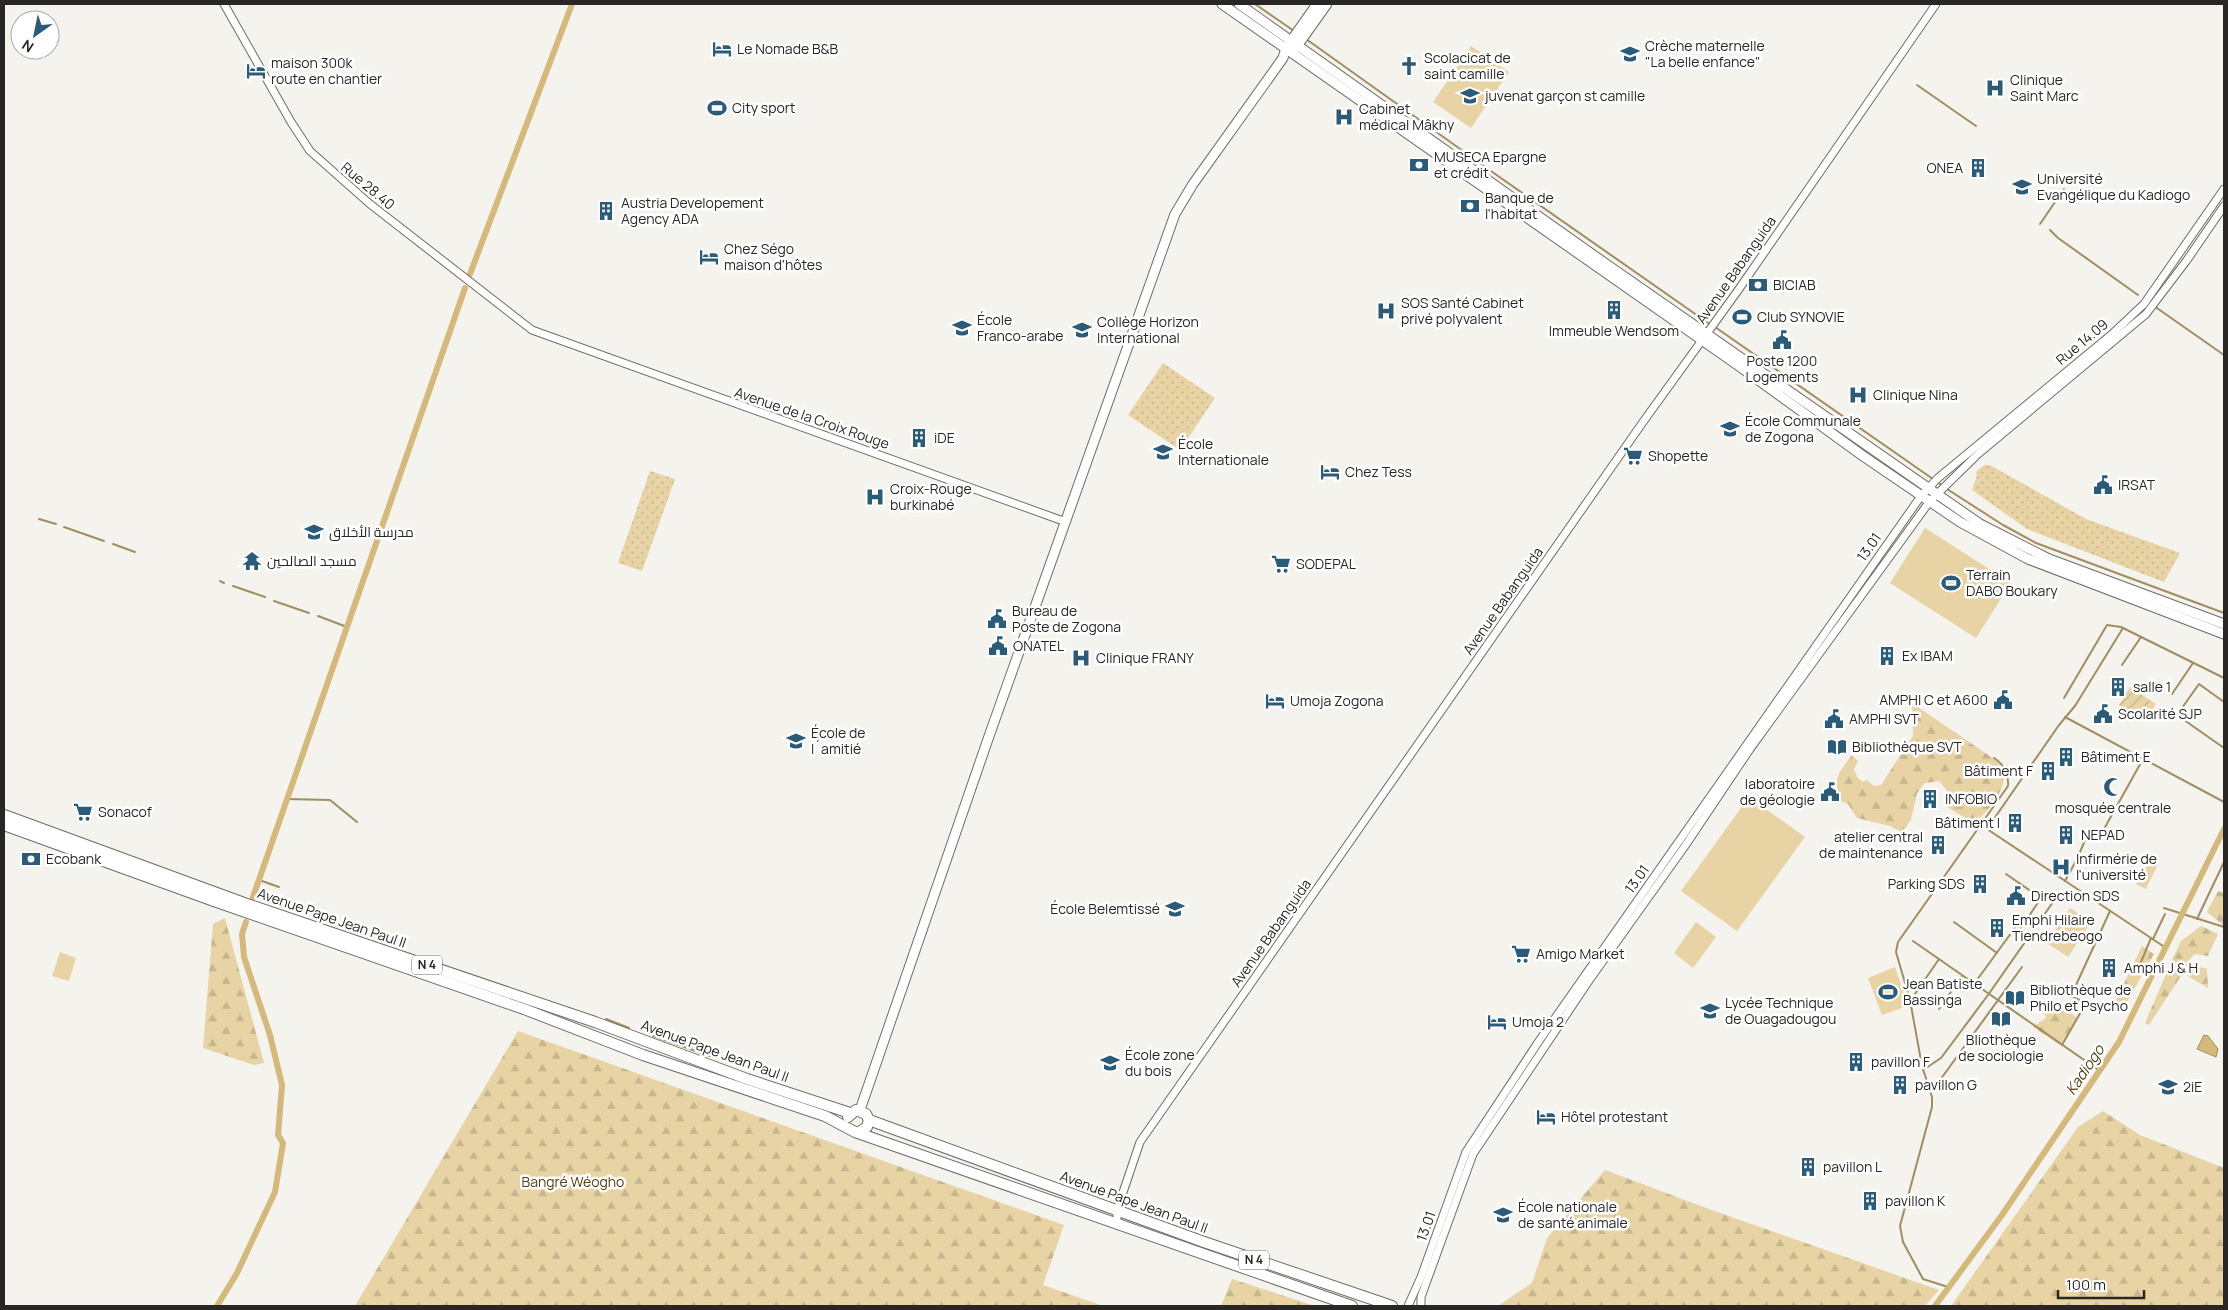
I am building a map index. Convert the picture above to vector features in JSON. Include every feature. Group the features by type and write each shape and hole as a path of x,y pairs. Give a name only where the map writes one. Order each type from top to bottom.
{"highway":[{"name":"Avenue Pape Jean Paul II","path":"4,815 244,903 595,1022 747,1079 855,1112"},
{"name":"Avenue Pape Jean Paul II","path":"4,825 214,901 524,1009 643,1055 825,1116 847,1128"},
{"name":"N 4","path":"855,1112 866,1114 869,1120"},
{"path":"847,1128 847,1118 855,1112"},
{"name":"Avenue Pape Jean Paul II","path":"869,1120 1229,1251 1392,1306"},
{"path":"859,1132 867,1127 869,1120"},
{"name":"N 4","path":"847,1128 859,1132"},
{"name":"Avenue Pape Jean Paul II","path":"859,1132 1117,1225 1352,1306"}],"main road":[{"path":"1222,4 1292,46"},
{"path":"1239,4 1292,46 1705,337 1927,488 1933,498 1987,538 2028,559 2224,634"},
{"path":"1292,46 1317,4"},
{"path":"855,1112 1175,214 1283,58 1327,4"},
{"path":"1705,337 1921,496 1933,498 2049,560 2224,624"}],"street":[{"name":"Rue 28.40","path":"224,4 291,122 314,155 370,204 513,317 532,330 549,338"},
{"name":"Avenue Babanguida","path":"1117,1225 1117,1210 1140,1142 1705,337 1936,4"},
{"name":"Rue 14.09","path":"1927,488 2111,334 2144,304 2224,189"},
{"name":"Rue 14.09","path":"1933,498 1978,454 2146,314 2187,260 2224,206"},
{"name":"Avenue de la Croix Rouge","path":"549,338 1066,522"},
{"name":"13.01","path":"1408,1306 1428,1259 1466,1152 1539,1040 1927,488"},
{"name":"13.01","path":"1421,1306 1421,1297 1473,1154 1588,982 1685,846 1750,749 1933,498"}],"green space":[{"path":"1471,46 1509,72 1471,128 1433,102"},
{"path":"1163,363 1215,398 1180,450 1128,415"},
{"path":"1984,465 1990,465 2086,519 2180,553 2164,582 2027,529 1972,490 1977,476 1976,472"},
{"path":"650,471 675,479 642,571 618,563"},
{"name":"Terrain DABO Boukary","path":"1925,528 2011,583 1976,638 1890,583"},
{"path":"2130,687 2156,704 2144,722 2119,705"},
{"path":"1912,703 1997,761 2005,775 2001,789 1994,802 1973,823 1944,805 1948,792 1939,781 1925,783 1917,793 1911,820 1902,832 1890,826 1857,818 1848,804 1840,801 1837,786 1838,776 1852,755 1858,761 1854,769 1857,777 1863,782 1867,780 1874,786 1881,785 1913,736"},
{"path":"1749,797 1805,837 1737,931 1681,891"},
{"path":"2150,858 2159,862 2146,889 2136,884"},
{"path":"2218,891 2224,893 2224,926 2207,912"},
{"path":"2070,908 2091,922 2068,957 2047,943"},
{"path":"225,918 264,1063 254,1065 203,1048 213,924"},
{"path":"1696,922 1716,937 1693,968 1674,953"},
{"path":"2201,926 2218,934 2208,956 2195,954 2186,963 2207,969 2208,988 2183,973 2149,1025 2145,1023 2170,965 2181,972 2170,964 2181,941"},
{"path":"2142,946 2154,954 2123,1009 2114,1004"},
{"path":"60,952 76,958 69,981 52,976"},
{"name":"Jean Batiste Bassinga","path":"1895,967 1908,1006 1882,1015 1868,978"},
{"path":"2050,1001 2078,1018 2060,1045 2033,1027 2047,1017 2043,1013"},
{"name":"Bangré Wéogho","path":"518,1031 1064,1225 1043,1285 1103,1306 355,1306"},
{"path":"2103,1111 2140,1135 2224,1168 2224,1306 1951,1306 2078,1127"},
{"path":"1605,1170 1706,1208 1939,1290 1925,1306 1498,1306 1532,1283 1547,1238"},
{"path":"1232,1279 1315,1306 1221,1306"}],"shaded area":[{"path":"2204,1035 2208,1036 2218,1049 2216,1057 2197,1049"}],"waterway":[{"path":"470,274 572,4"},
{"path":"1255,4 1294,31"},
{"path":"1306,39 1711,325"},
{"path":"1917,85 1976,126"},
{"path":"2040,224 2064,189"},
{"path":"2050,230 2058,238 2138,295"},
{"path":"253,897 465,288"},
{"path":"2154,306 2224,355"},
{"path":"1715,327 1943,486"},
{"path":"1947,489 2003,525 2036,543 2224,613"},
{"path":"39,519 56,524"},
{"path":"64,527 104,541"},
{"path":"113,544 135,552"},
{"path":"220,581 224,583"},
{"path":"233,586 265,597"},
{"path":"274,601 309,613"},
{"path":"318,616 347,627"},
{"path":"2064,698 2107,625 2121,627 2224,678"},
{"path":"2123,628 2075,706 2059,725 1987,829 2166,948"},
{"path":"2122,665 2141,637"},
{"path":"2172,694 2193,663"},
{"path":"2224,702 2199,684 2177,715 2224,748"},
{"path":"2065,717 2224,802"},
{"path":"1948,1287 1923,1279 1903,1242 1900,1226 1932,1107 1932,1097 1922,1066 1910,1000 1896,952 1898,942 2008,786 2005,770 2001,763 1994,758"},
{"path":"2065,881 2086,838 2099,838 2143,759"},
{"path":"287,799 330,800 357,822"},
{"name":"Kadiogo","path":"1935,1306 2002,1215 2119,1042 2224,829"},
{"path":"2197,919 2224,862"},
{"path":"1974,984 2017,925 2021,928 2041,898 2006,874"},
{"path":"259,880 279,887"},
{"path":"1923,1070 1941,1058 1988,995 2053,902 2054,897 2051,892"},
{"path":"2164,908 2224,927"},
{"path":"2062,1045 2086,1003 2071,996 2110,911"},
{"path":"2153,939 2165,914"},
{"path":"217,1306 237,1273 275,1192 283,1143 278,1135 282,1085 270,1035 244,957 242,934 246,922"},
{"path":"1954,922 1997,953"},
{"path":"2136,974 2151,938"},
{"path":"1913,941 2100,1071"},
{"path":"1915,994 1939,959"},
{"path":"1935,1087 2022,967"},
{"path":"1939,1009 1962,976"},
{"path":"606,1019 629,1028"},
{"path":"653,1036 710,1056"}],"place":[{"name":"Le Nomade B&B","path":"722,49"},
{"name":"Crèche maternelle \"La belle enfance\"","path":"1630,54"},
{"name":"Scolacicat de saint camille","path":"1409,66"},
{"name":"maison 300k route en chantier","path":"256,71"},
{"name":"Clinique Saint Marc","path":"1995,88"},
{"name":"juvenat garçon st camille","path":"1470,96"},
{"name":"City sport","path":"717,108"},
{"name":"Cabinet médical Mâkhy","path":"1344,117"},
{"name":"MUSECA Epargne et crédit","path":"1419,165"},
{"name":"ONEA","path":"1978,168"},
{"name":"Université Evangélique du Kadiogo","path":"2022,187"},
{"name":"Banque de l'habitat","path":"1470,206"},
{"name":"Austria Developement Agency ADA","path":"606,211"},
{"name":"Chez Ségo maison d'hôtes","path":"709,257"},
{"name":"BICIAB","path":"1758,285"},
{"name":"Immeuble Wendsom","path":"1614,310"},
{"name":"SOS Santé Cabinet privé polyvalent","path":"1386,311"},
{"name":"Club SYNOVIE","path":"1742,317"},
{"name":"École Franco-arabe","path":"962,328"},
{"name":"Collège Horizon International","path":"1082,330"},
{"name":"Poste 1200 Logements","path":"1782,340"},
{"name":"Clinique Nina","path":"1858,395"},
{"name":"École Communale de Zogona","path":"1730,429"},
{"name":"iDE","path":"919,438"},
{"name":"École Internationale","path":"1163,452"},
{"name":"Shopette","path":"1633,456"},
{"name":"Chez Tess","path":"1330,472"},
{"name":"IRSAT","path":"2103,485"},
{"name":"Croix-Rouge burkinabé","path":"875,497"},
{"name":"مدرسة الأخلاق","path":"314,532"},
{"name":"مسجد الصالحين","path":"252,561"},
{"name":"SODEPAL","path":"1281,564"},
{"name":"Terrain DABO Boukary","path":"1951,583"},
{"name":"Bureau de Poste de Zogona","path":"997,619"},
{"name":"ONATEL","path":"998,646"},
{"name":"Ex IBAM","path":"1887,656"},
{"name":"Clinique FRANY","path":"1081,658"},
{"name":"salle 1","path":"2118,687"},
{"name":"AMPHI C et A600","path":"2003,700"},
{"name":"Umoja Zogona","path":"1275,701"},
{"name":"Scolarité SJP","path":"2103,714"},
{"name":"AMPHI SVT","path":"1834,719"},
{"name":"École de l´amitié","path":"796,741"},
{"name":"Bibliothèque SVT","path":"1837,747"},
{"name":"Bâtiment E","path":"2066,757"},
{"name":"Bâtiment F","path":"2048,771"},
{"name":"mosquée centrale","path":"2113,787"},
{"name":"laboratoire de géologie","path":"1830,792"},
{"name":"INFOBIO","path":"1930,799"},
{"name":"Sonacof","path":"83,812"},
{"name":"Bâtiment I","path":"2015,823"},
{"name":"NEPAD","path":"2066,835"},
{"name":"atelier central de maintenance","path":"1938,845"},
{"name":"Ecobank","path":"31,859"},
{"name":"Infirmérie de l'université","path":"2061,867"},
{"name":"Parking SDS","path":"1980,884"},
{"name":"Direction SDS","path":"2016,896"},
{"name":"École Belemtissé","path":"1175,909"},
{"name":"Emphi Hilaire Tiendrebeogo","path":"1997,928"},
{"name":"Amigo Market","path":"1521,954"},
{"name":"Amphi J & H","path":"2109,968"},
{"name":"Jean Batiste Bassinga","path":"1888,992"},
{"name":"Bibliothèque de Philo et Psycho","path":"2015,998"},
{"name":"Lycée Technique de Ouagadougou","path":"1710,1011"},
{"name":"Bliothèque de sociologie","path":"2001,1019"},
{"name":"Umoja 2","path":"1497,1022"},
{"name":"pavillon F","path":"1856,1062"},
{"name":"École zone du bois","path":"1110,1063"},
{"name":"pavillon G","path":"1900,1085"},
{"name":"2iE","path":"2168,1087"},
{"name":"Hôtel protestant","path":"1546,1117"},
{"name":"pavillon L","path":"1808,1167"},
{"name":"pavillon K","path":"1870,1201"},
{"name":"École nationale de santé animale","path":"1503,1215"}]}
